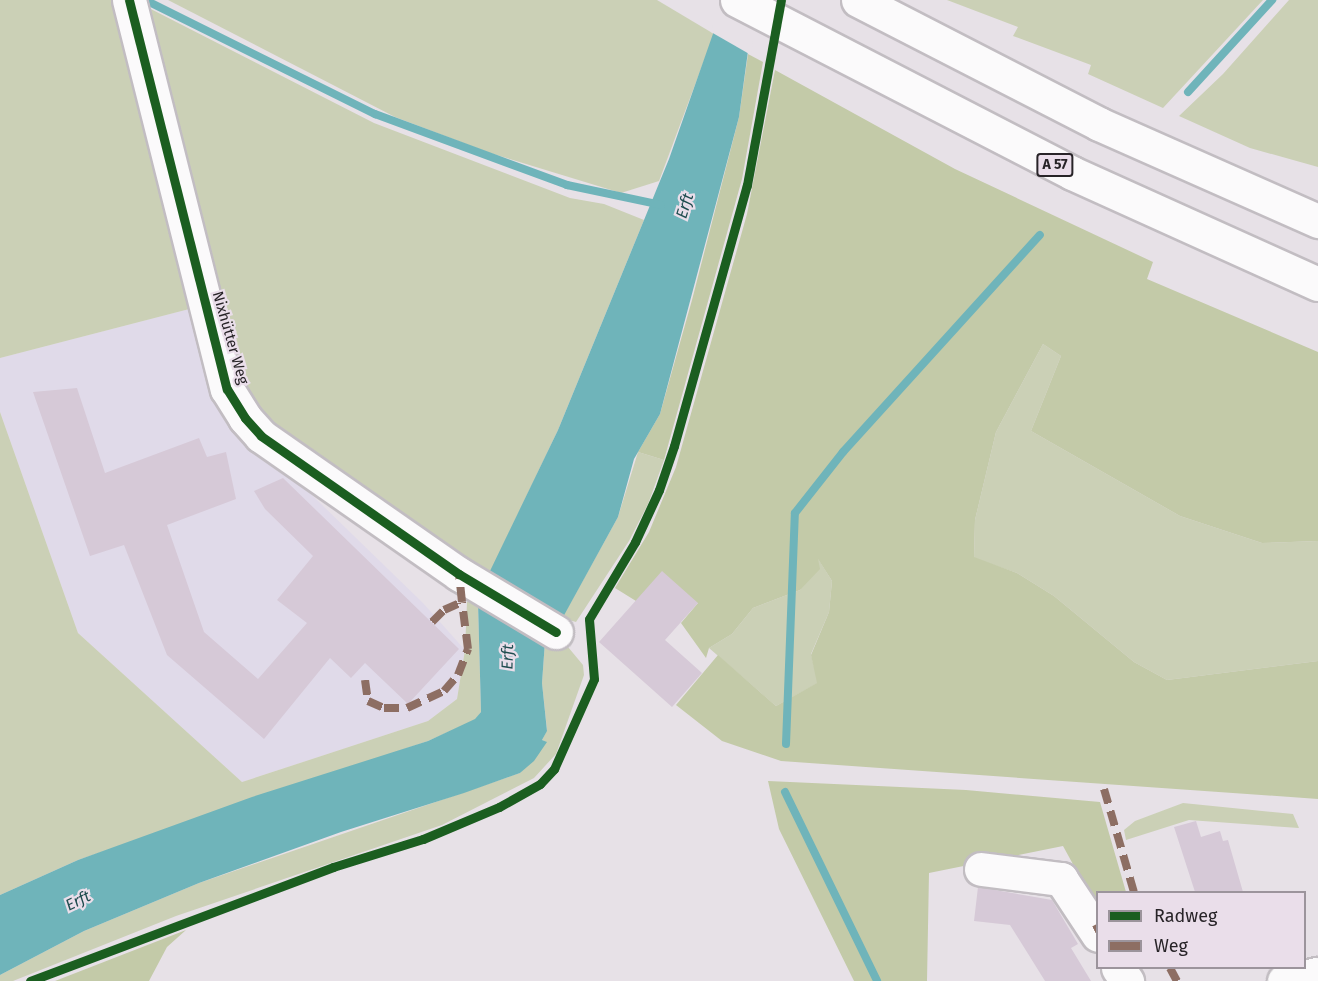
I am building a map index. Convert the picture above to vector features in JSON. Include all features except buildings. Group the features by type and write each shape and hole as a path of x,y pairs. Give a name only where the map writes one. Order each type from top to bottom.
{"main road":[{"name":"A 57","path":"737,0 797,34 1072,173 1318,284"},
{"path":"858,0 1099,124 1318,221"},
{"name":"Nixhütter Weg","path":"130,9 227,389 261,436 480,588 556,632"},
{"path":"981,869 1061,879 1096,932"},
{"path":"1284,981 1318,974"}],"shaded area":[{"path":"197,307 283,467 423,603 465,650 457,699 428,721 242,782 78,633 0,412 0,358"}],"green space":[{"path":"0,0 117,0 197,307 0,358"},
{"path":"168,0 657,0 714,34 659,181 621,193 490,153 395,117"},
{"path":"947,0 1263,0 1163,108 1088,74 1091,65 1013,36 1018,27"},
{"path":"1289,0 1318,0 1318,167 1250,148 1179,116 1223,74"},
{"path":"141,4 374,123 570,198 604,204 644,220 558,430 487,579 294,446 238,388"},
{"path":"748,54 763,62 742,179 664,460 638,452 660,414 692,300 739,117"},
{"path":"775,70 955,169 1153,262 1147,279 1318,352 1318,541 1262,543 1180,516 1031,431 1061,356 1043,344 996,432 975,520 974,557 1017,573 1054,596 1134,662 1167,680 1318,661 1318,799 781,761 722,741 676,705 718,655 776,706 817,683 811,655 829,612 832,581 818,559 820,569 800,590 753,608 732,634 709,648 706,658 681,623 698,603 636,601 615,588 649,532 676,467 747,214"},
{"path":"1043,344 1061,356 1031,431 1180,516 1262,543 1318,541 1318,661 1167,680 1134,662 1054,596 1017,573 974,558 975,520 996,432"},
{"path":"0,412 78,633 242,782 428,721 457,699 465,650 467,602 473,600 478,603 481,712 475,720 428,741 78,860 0,895"},
{"path":"638,452 664,460 648,504 629,541 576,622 562,618 618,517"},
{"path":"817,557 832,581 829,612 811,654 818,683 776,706 709,648 732,634 753,608 800,590"},
{"path":"545,641 568,647 583,665 584,675 556,754 534,778 442,825 176,916 13,981 0,981 0,975 84,931 199,883 520,773 546,742 542,740 547,730 542,683"},
{"path":"768,781 966,790 1100,802 1126,891 1096,891 1096,906 1063,846 929,873 927,981 854,981 779,829"},
{"path":"1183,803 1293,814 1299,828 1189,820 1126,840 1124,830 1135,821"},
{"path":"186,930 167,947 149,981 55,981"}],"water":[{"name":"Erft","path":"755,0 739,117 660,414 634,459 618,517 562,619 545,641 542,683 547,731 542,740 547,742 534,761 520,773 341,832 199,883 84,931 0,975 0,895 78,860 252,797 428,741 475,719 481,712 478,603 490,571 558,430 669,159 721,11"}],"pier":[{"path":"720,0 758,0 751,55 711,32"}],"waterway":[{"path":"145,0 375,114 567,185 661,205"},
{"path":"1188,92 1272,0"},
{"path":"786,744 795,513 843,452 1040,235"},
{"path":"785,792 877,981"}],"marked path":[{"path":"432,622 444,610 462,602 459,574"},
{"path":"365,680 368,701 384,708 407,708 444,691 458,675 468,649 462,602"},
{"path":"1104,789 1134,891"},
{"path":"1171,969 1177,981"}],"cycle path":[{"path":"129,0 227,389 245,418 261,436 459,574 556,632"},
{"path":"30,981 333,867 423,839 499,807 540,784 554,769 594,679 589,619 635,542 659,490 674,446 747,185 781,0"}]}
